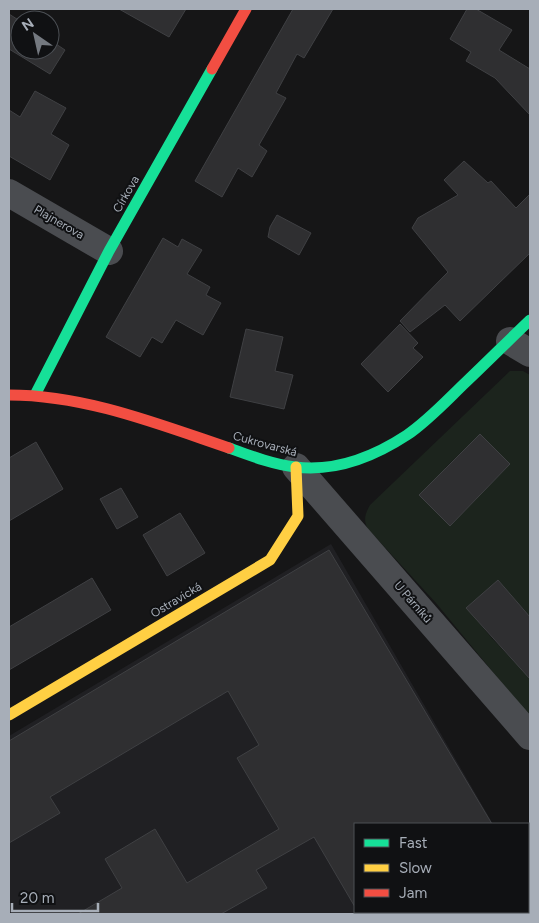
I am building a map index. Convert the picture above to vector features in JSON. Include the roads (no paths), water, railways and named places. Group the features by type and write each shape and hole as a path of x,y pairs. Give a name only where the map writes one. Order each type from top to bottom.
{"street":[{"name":"Církova","path":"35,395 109,251 246,9"},
{"name":"Plajnerova","path":"9,193 109,251"},
{"name":"Cukrovarská","path":"9,395 35,395 75,401 113,410 266,461 296,467 325,467 357,460 384,448 408,434 520,347 530,320"},
{"name":"Ostravická","path":"9,715 270,560 298,516 296,467"},
{"name":"U Párníků","path":"296,467 530,736"}]}
